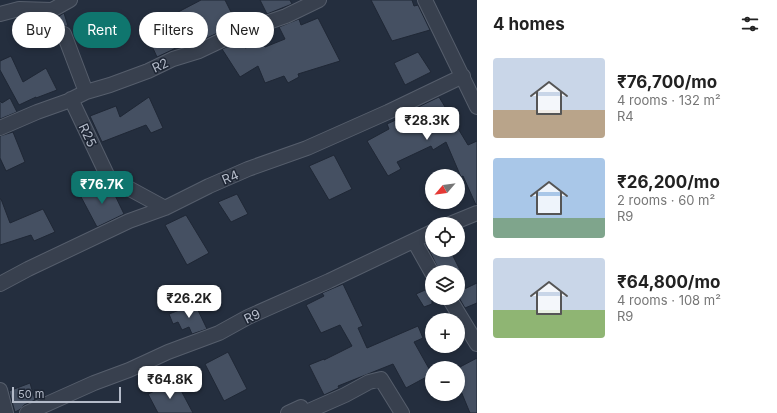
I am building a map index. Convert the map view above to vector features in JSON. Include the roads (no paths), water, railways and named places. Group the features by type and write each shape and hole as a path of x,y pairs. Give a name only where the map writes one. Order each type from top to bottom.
{"street":[{"path":"0,14 19,9 52,10 70,0"},
{"name":"R2","path":"0,128 86,92 110,85 148,71 173,59 199,51 237,33 286,16 319,0"},
{"path":"426,0 477,107"},
{"path":"65,37 86,92"},
{"name":"R4","path":"0,284 129,221 165,208 248,169 307,148 388,112 463,76"},
{"name":"R25","path":"71,99 108,177 165,208"},
{"path":"465,218 477,213"},
{"name":"R9","path":"27,413 168,352 219,333 248,317 425,236"},
{"path":"414,241 428,265"},
{"path":"453,305 477,344"},
{"path":"288,413 301,407 304,413 369,382 381,379 402,413"},
{"path":"0,390 6,413"}]}
